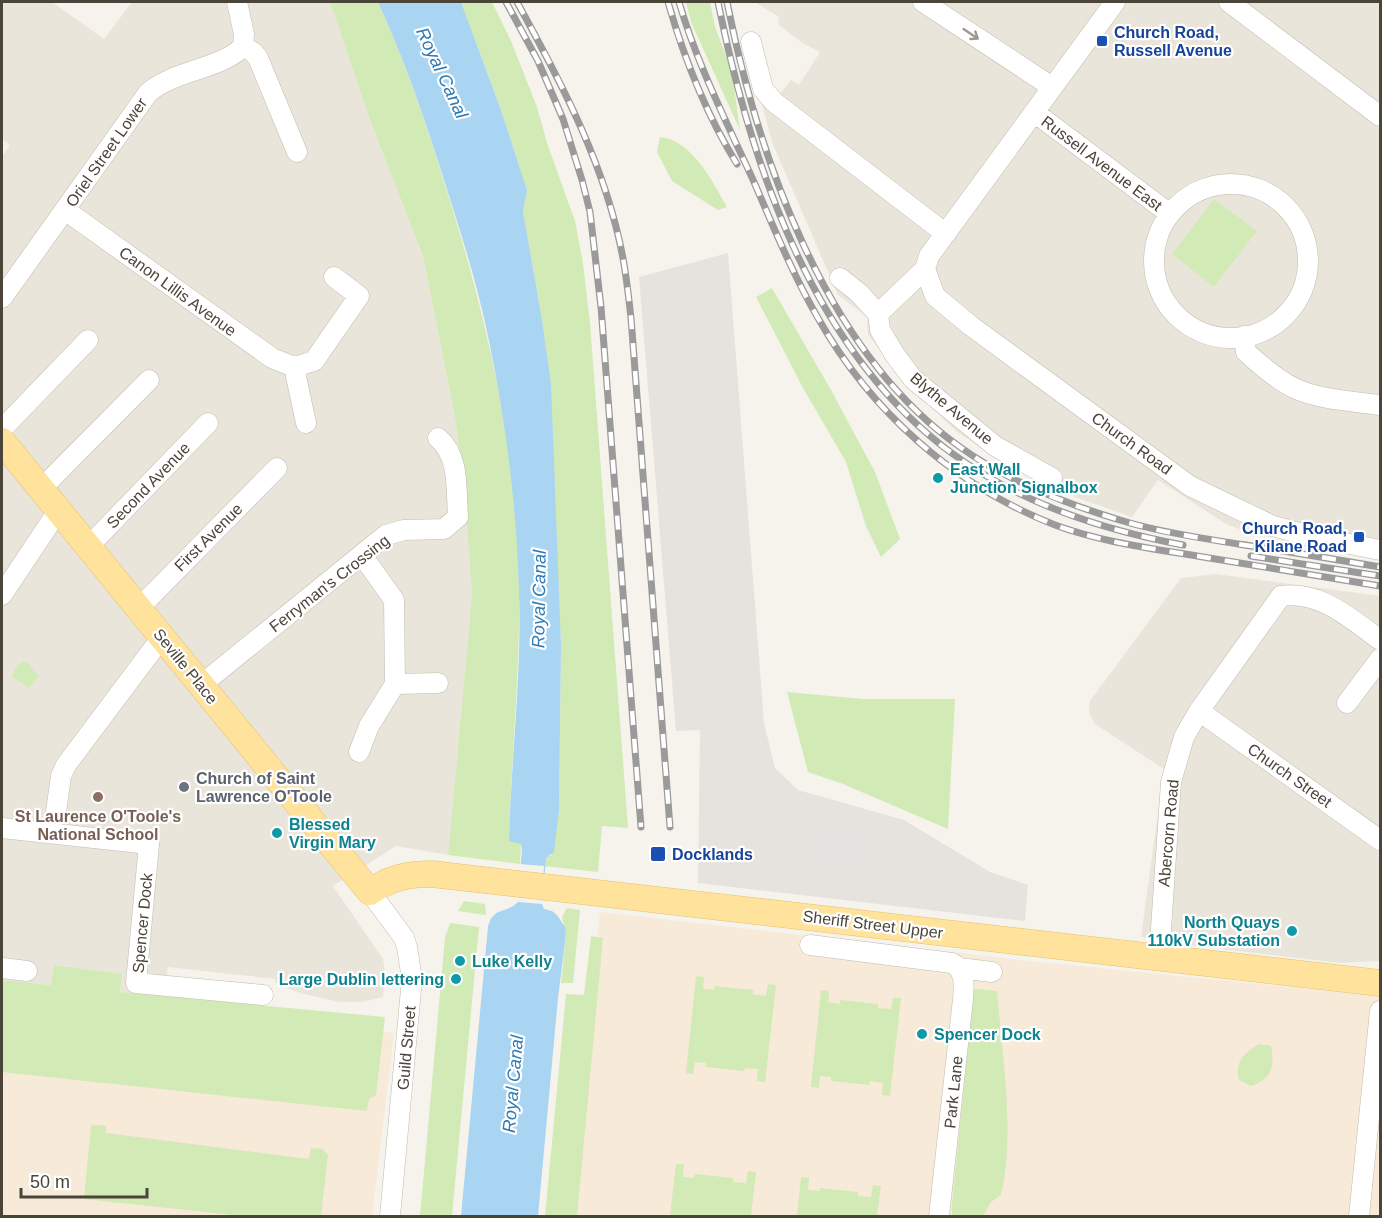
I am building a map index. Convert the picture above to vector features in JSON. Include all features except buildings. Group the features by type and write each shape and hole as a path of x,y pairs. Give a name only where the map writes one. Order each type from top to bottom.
{"main road":[{"name":"Seville Place","path":"2,441 370,892"},
{"name":"Sheriff Street Upper","path":"370,892 390,880 412,875 432,874 1380,983"}],"street":[{"path":"237,2 244,34 243,46 254,52 258,58 297,152"},
{"path":"923,2 1052,87"},
{"path":"840,278 859,292 878,314 925,269 929,256 1115,2"},
{"path":"1229,2 1380,116"},
{"path":"751,42 763,89 774,102 946,234"},
{"name":"Oriel Street Lower","path":"2,298 154,87 233,55 243,46"},
{"name":"Russell Avenue East","path":"1034,112 1170,214"},
{"name":"Russell Avenue East","path":"1231,184 1247,186 1268,194 1286,207 1298,224 1306,244 1305,280 1299,297 1279,321 1258,333 1231,338 1214,336 1197,329 1177,316 1167,304 1157,282 1154,258 1158,235 1170,214 1180,203 1201,190 1231,184"},
{"name":"Canon Lillis Avenue","path":"65,210 272,358 294,367"},
{"name":"Church Road","path":"925,269 935,296 971,326 1190,486 1273,526 1380,550"},
{"path":"306,423 294,367 314,361 359,296 334,277"},
{"name":"Blythe Avenue","path":"878,314 880,330 913,379 995,446 1052,478"},
{"path":"1244,336 1246,352 1267,371 1294,388 1322,396 1380,405"},
{"path":"2,429 88,340"},
{"path":"41,489 149,380"},
{"name":"Second Avenue","path":"88,547 208,423"},
{"name":"Ferryman's Crossing","path":"201,685 386,535 404,530 444,529 458,517 454,464 446,445 438,438"},
{"name":"First Avenue","path":"139,608 277,468"},
{"path":"2,595 58,511"},
{"path":"359,752 369,726 395,684 394,600 362,555"},
{"name":"Abercorn Road","path":"1156,957 1171,782 1184,737 1199,711 1281,596 1295,594 1325,603 1338,609 1380,640"},
{"path":"56,812 61,776 66,765 162,638"},
{"path":"1347,703 1380,659"},
{"path":"395,684 438,683"},
{"name":"Church Street","path":"1199,711 1380,840"},
{"name":"Spencer Dock","path":"2,828 149,844 136,983 262,995"},
{"name":"Guild Street","path":"370,892 404,938 412,979 390,1216"},
{"path":"810,945 952,963 959,968 992,972"},
{"path":"2,968 27,970"},
{"name":"Park Lane","path":"939,1216 964,987 959,968"},
{"path":"1359,1216 1374,1142 1380,1011"}],"shaded area":[{"path":"2,2 52,2 104,39 132,2 330,2 332,4 373,128 423,256 455,417 465,497 472,595 448,855 396,846 333,886 383,959 385,973 383,997 362,1002 339,1002 300,993 282,986 275,982 275,979 168,967 164,996 120,992 122,974 54,965 51,985 2,980 2,157 10,145 2,139"},
{"path":"754,2 1380,2 1380,558 1253,534 1226,524 1158,480 1132,517 1075,497 986,451 956,431 911,387 868,335 867,317 838,295 772,142 760,97 777,98 791,80 799,85 820,52 801,42 779,25 778,16"},
{"path":"728,253 764,723 775,768 798,790 904,820 990,872 1028,885 1025,921 698,883 700,730 676,731 639,277"},
{"path":"1216,574 1380,596 1380,961 1340,963 1179,944 1141,937 1164,769 1095,724 1089,712 1090,701 1181,578"},
{"path":"808,829 878,835 872,871 803,864"},
{"path":"600,912 1029,961 1380,996 1380,1216 568,1216"},
{"path":"2,990 394,1033 372,1216 2,1216"}],"green space":[{"path":"330,2 378,2 406,69 430,139 460,235 487,336 507,439 518,543 518,656 509,840 521,844 520,864 448,855 472,595 465,497 455,417 423,256 373,128"},
{"path":"461,2 492,2 511,41 537,107 547,143 575,221 583,263 590,323 628,828 602,826 598,872 544,866 547,856 551,856 559,810 561,645 553,470 541,314 523,211 527,190 501,110"},
{"path":"686,2 710,2 715,27 732,72 740,130 691,22"},
{"path":"660,137 671,140 692,154 727,207 718,210 672,181 657,152"},
{"path":"1214,199 1257,231 1214,287 1172,254"},
{"path":"772,288 875,472 900,539 881,557 866,526 846,462 803,388 756,297"},
{"path":"23,661 27,662 39,676 29,688 12,677 15,669"},
{"path":"787,692 863,699 955,699 948,829 843,784 808,772"},
{"path":"464,901 485,904 486,915 458,911"},
{"path":"567,908 580,910 573,983 561,983 566,934 562,917"},
{"path":"450,923 479,927 452,1216 420,1216 445,938"},
{"path":"591,936 603,938 577,1216 545,1216 566,994 584,995"},
{"path":"54,965 122,974 120,992 385,1017 376,1095 369,1099 367,1111 2,1072 2,980 51,985"},
{"path":"696,976 704,977 703,989 714,990 715,986 753,990 753,994 766,996 768,984 776,985 765,1082 757,1081 758,1069 745,1068 744,1071 706,1067 706,1063 695,1062 693,1074 686,1073"},
{"path":"974,989 997,991 1007,1099 1005,1172 1001,1195 991,1202 983,1216 952,1216 952,1204"},
{"path":"821,990 829,991 828,1002 840,1004 840,1000 878,1004 878,1008 891,1009 893,998 901,998 890,1096 882,1095 883,1083 870,1081 869,1085 831,1081 831,1077 820,1076 819,1088 811,1087"},
{"path":"1259,1044 1271,1046 1272,1066 1264,1080 1251,1086 1239,1080 1238,1068 1245,1055"},
{"path":"91,1126 106,1126 106,1133 309,1159 311,1148 323,1149 328,1155 321,1216 242,1216 84,1199"},
{"path":"676,1164 684,1164 683,1177 694,1178 695,1174 733,1178 733,1182 746,1183 748,1171 756,1172 751,1216 670,1216"},
{"path":"801,1177 809,1178 808,1190 820,1191 820,1188 858,1192 858,1196 871,1197 873,1185 881,1186 877,1216 797,1216"}],"water":[{"name":"Royal Canal","path":"378,2 461,2 501,110 527,190 523,211 551,384 561,645 559,810 554,852 546,858 542,904 544,909 557,915 565,927 566,934 538,1216 461,1216 488,927 493,916 518,902 522,849 521,844 509,841 520,623 516,529 501,403 480,300 429,134"}],"pier":[{"path":"520,864 544,866 542,904 518,902"}],"railway":[{"path":"506,2 538,61 563,119 590,212 601,307 641,827"},
{"path":"517,2 566,96 595,161 617,229 624,264 631,318 670,827"},
{"path":"668,2 697,85 715,125 737,164"},
{"path":"679,2 713,93 809,302 839,352 863,385 919,442 950,467 983,489 1018,509 1072,531 1143,547 1380,586"},
{"path":"718,2 749,127 770,190 795,251 826,309 862,363 904,412 953,454 1006,487 1093,523 1183,545"},
{"path":"727,2 740,62 758,124 779,186 804,247 835,305 871,359 912,407 960,447 999,472 1086,509 1130,523 1170,532 1380,567"},
{"path":"1251,556 1380,576"}],"place":[{"name":"Church Road, Russell Avenue","path":"1102,41"},
{"name":"East Wall Junction Signalbox","path":"938,478"},
{"name":"Church Road, Kilane Road","path":"1359,537"},
{"name":"Church of Saint Lawrence O'Toole","path":"184,787"},
{"name":"St Laurence O'Toole's National School","path":"98,797"},
{"name":"Blessed Virgin Mary","path":"277,833"},
{"name":"Docklands","path":"658,854"},
{"name":"North Quays 110kV Substation","path":"1292,931"},
{"name":"Luke Kelly","path":"460,961"},
{"name":"Large Dublin lettering","path":"456,979"},
{"name":"Spencer Dock","path":"922,1034"}]}
